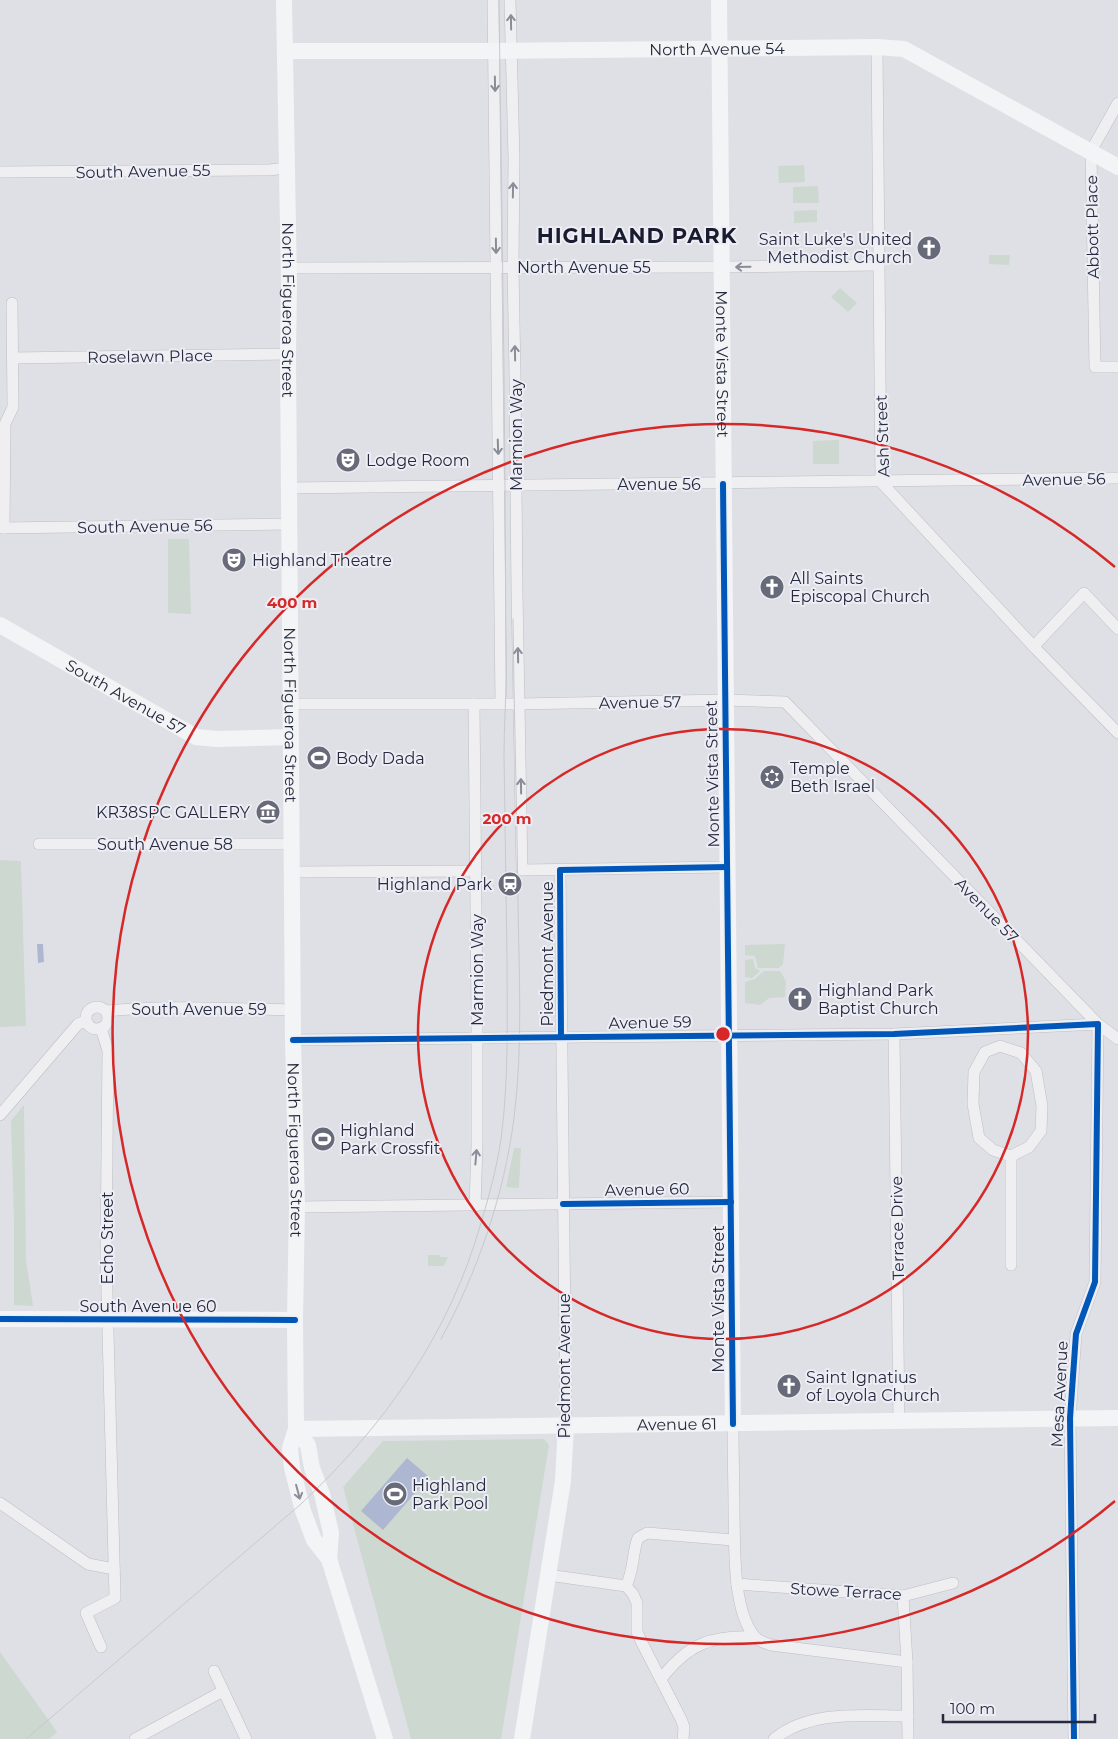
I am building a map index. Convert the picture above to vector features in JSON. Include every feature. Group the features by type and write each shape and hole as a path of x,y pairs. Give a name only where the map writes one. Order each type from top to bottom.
{"street":[{"name":"North Figueroa Street","path":"284,0 290,488 293,1040 297,1207 296,1429 290,1448 303,1511 314,1540 329,1559 385,1739"},
{"name":"Marmion Way","path":"493,0 501,703"},
{"name":"Marmion Way","path":"510,0 514,159 512,267 522,870 560,870"},
{"name":"Monte Vista Street","path":"719,0 734,1540 740,1602 755,1637"},
{"name":"North Avenue 54","path":"286,51 877,47 904,49 1118,167"},
{"name":"Ash Street","path":"877,47 881,482 1034,646 1118,731"},
{"name":"Abbott Place","path":"1118,103 1091,151 1095,367 1118,366"},
{"name":"South Avenue 55","path":"0,172 269,170 286,168"},
{"name":"North Avenue 55","path":"288,268 879,265"},
{"path":"2,528 5,424 13,406 12,303"},
{"name":"Roselawn Place","path":"12,358 288,354"},
{"name":"Avenue 56","path":"290,488 1118,478"},
{"name":"South Avenue 56","path":"2,528 290,524"},
{"path":"1034,646 1084,593 1118,629"},
{"name":"South Avenue 57","path":"0,625 196,737 217,739 291,737"},
{"name":"Avenue 57","path":"291,704 519,704 725,700 785,702 1098,1024 1118,1039"},
{"name":"Marmion Way","path":"474,704 477,1037 475,1206"},
{"name":"South Avenue 58","path":"39,844 292,844"},
{"path":"560,870 727,867"},
{"name":"Piedmont Avenue","path":"522,1739 564,1481 566,1426 560,870"},
{"path":"292,872 476,871"},
{"path":"100,1007 106,1011 108,1021 101,1028 93,1029 87,1024 87,1013 92,1008 100,1007"},
{"name":"South Avenue 59","path":"106,1011 133,1008 293,1010"},
{"path":"0,1115 78,1024 86,1021"},
{"name":"Avenue 59","path":"293,1040 894,1034 1098,1024"},
{"name":"Mesa Avenue","path":"1074,1739 1070,1418 1076,1334 1095,1282 1098,1024"},
{"name":"Echo Street","path":"101,1028 108,1051 106,1255 114,1598 86,1613 101,1647"},
{"path":"1000,1030 1000,1046"},
{"name":"Terrace Drive","path":"894,1034 899,1421"},
{"path":"1000,1046 1021,1053 1036,1071 1042,1106 1041,1131 1029,1148 1011,1156 994,1150 978,1138 973,1104 974,1072 985,1052 1000,1046"},
{"path":"1011,1156 1011,1265"},
{"name":"Avenue 60","path":"297,1207 731,1202"},
{"name":"South Avenue 60","path":"0,1319 296,1320"},
{"name":"Avenue 61","path":"296,1429 1118,1418"},
{"name":"North Figueroa Street","path":"296,1429 308,1445 312,1468 322,1494 331,1533 329,1559"},
{"path":"0,1503 88,1564 114,1569"},
{"path":"626,1586 629,1580 634,1548 638,1538 647,1533 734,1540"},
{"path":"548,1575 626,1586 633,1594 637,1603 638,1632 681,1719 684,1727 683,1739"},
{"name":"Stowe Terrace","path":"737,1584 903,1596 953,1583"},
{"path":"903,1596 907,1662 908,1739"},
{"path":"661,1679 683,1655 710,1640 724,1637 755,1637 771,1645 907,1662"},
{"path":"214,1671 246,1739"},
{"path":"135,1739 153,1735 223,1691"},
{"path":"774,1739 798,1725 822,1718 836,1716 908,1716"}],"shaded area":[{"path":"804,165 805,182 779,183 778,166"},
{"path":"818,186 819,203 793,203 793,187"},
{"path":"817,210 817,222 794,223 794,211"},
{"path":"989,255 1010,255 1009,265 989,264"},
{"path":"840,288 857,303 848,312 831,297"},
{"path":"839,440 839,464 813,464 813,441"},
{"path":"168,539 189,539 191,614 168,613"},
{"path":"0,860 21,861 26,1026 0,1027"},
{"path":"785,944 783,964 779,968 758,968 755,956 745,955 745,945"},
{"path":"753,959 755,968 760,971 752,978 745,977 745,960"},
{"path":"764,971 780,971 786,981 785,997 769,998 760,1005 745,1003 745,982 755,979"},
{"path":"24,1105 26,1260 33,1306 14,1305 11,1121"},
{"path":"514,1148 521,1148 519,1188 506,1187"},
{"path":"428,1255 448,1257 444,1266 428,1266"},
{"path":"544,1439 549,1445 501,1739 411,1739 343,1487 383,1441"},
{"path":"0,1652 57,1732 49,1739 0,1739"}],"water":[{"path":"37,944 43,944 44,962 38,963"},
{"name":"Highland Park Pool","path":"407,1458 429,1477 383,1530 361,1511"}],"tram line":[{"path":"26,1739 301,1504 360,1443 410,1376 432,1340 468,1264 490,1192 504,1117 507,1026 504,754 506,676 505,426 499,0"},
{"path":"441,1339 467,1287 488,1232 510,1147 517,1091 520,984 513,619"}],"cycle path":[{"path":"723,484 733,1424"},
{"path":"561,1037 560,870 727,867"},
{"path":"293,1040 894,1034 1098,1024 1095,1282 1076,1334 1070,1418 1074,1739"},
{"path":"563,1204 731,1202"},
{"path":"0,1319 295,1320"}],"place":[{"name":"Saint Luke's United Methodist Church","path":"929,248"},
{"name":"Lodge Room","path":"348,460"},
{"name":"Highland Theatre","path":"234,560"},
{"name":"All Saints Episcopal Church","path":"772,587"},
{"name":"Body Dada","path":"319,758"},
{"name":"Temple Beth Israel","path":"772,777"},
{"name":"KR38SPC GALLERY","path":"268,812"},
{"name":"Highland Park","path":"510,884"},
{"name":"Highland Park Baptist Church","path":"800,999"},
{"name":"Highland Park Crossfit","path":"323,1139"},
{"name":"Saint Ignatius of Loyola Church","path":"789,1386"},
{"name":"Highland Park Pool","path":"395,1494"}],"district":[{"name":"HIGHLAND PARK","path":"637,236"}]}
